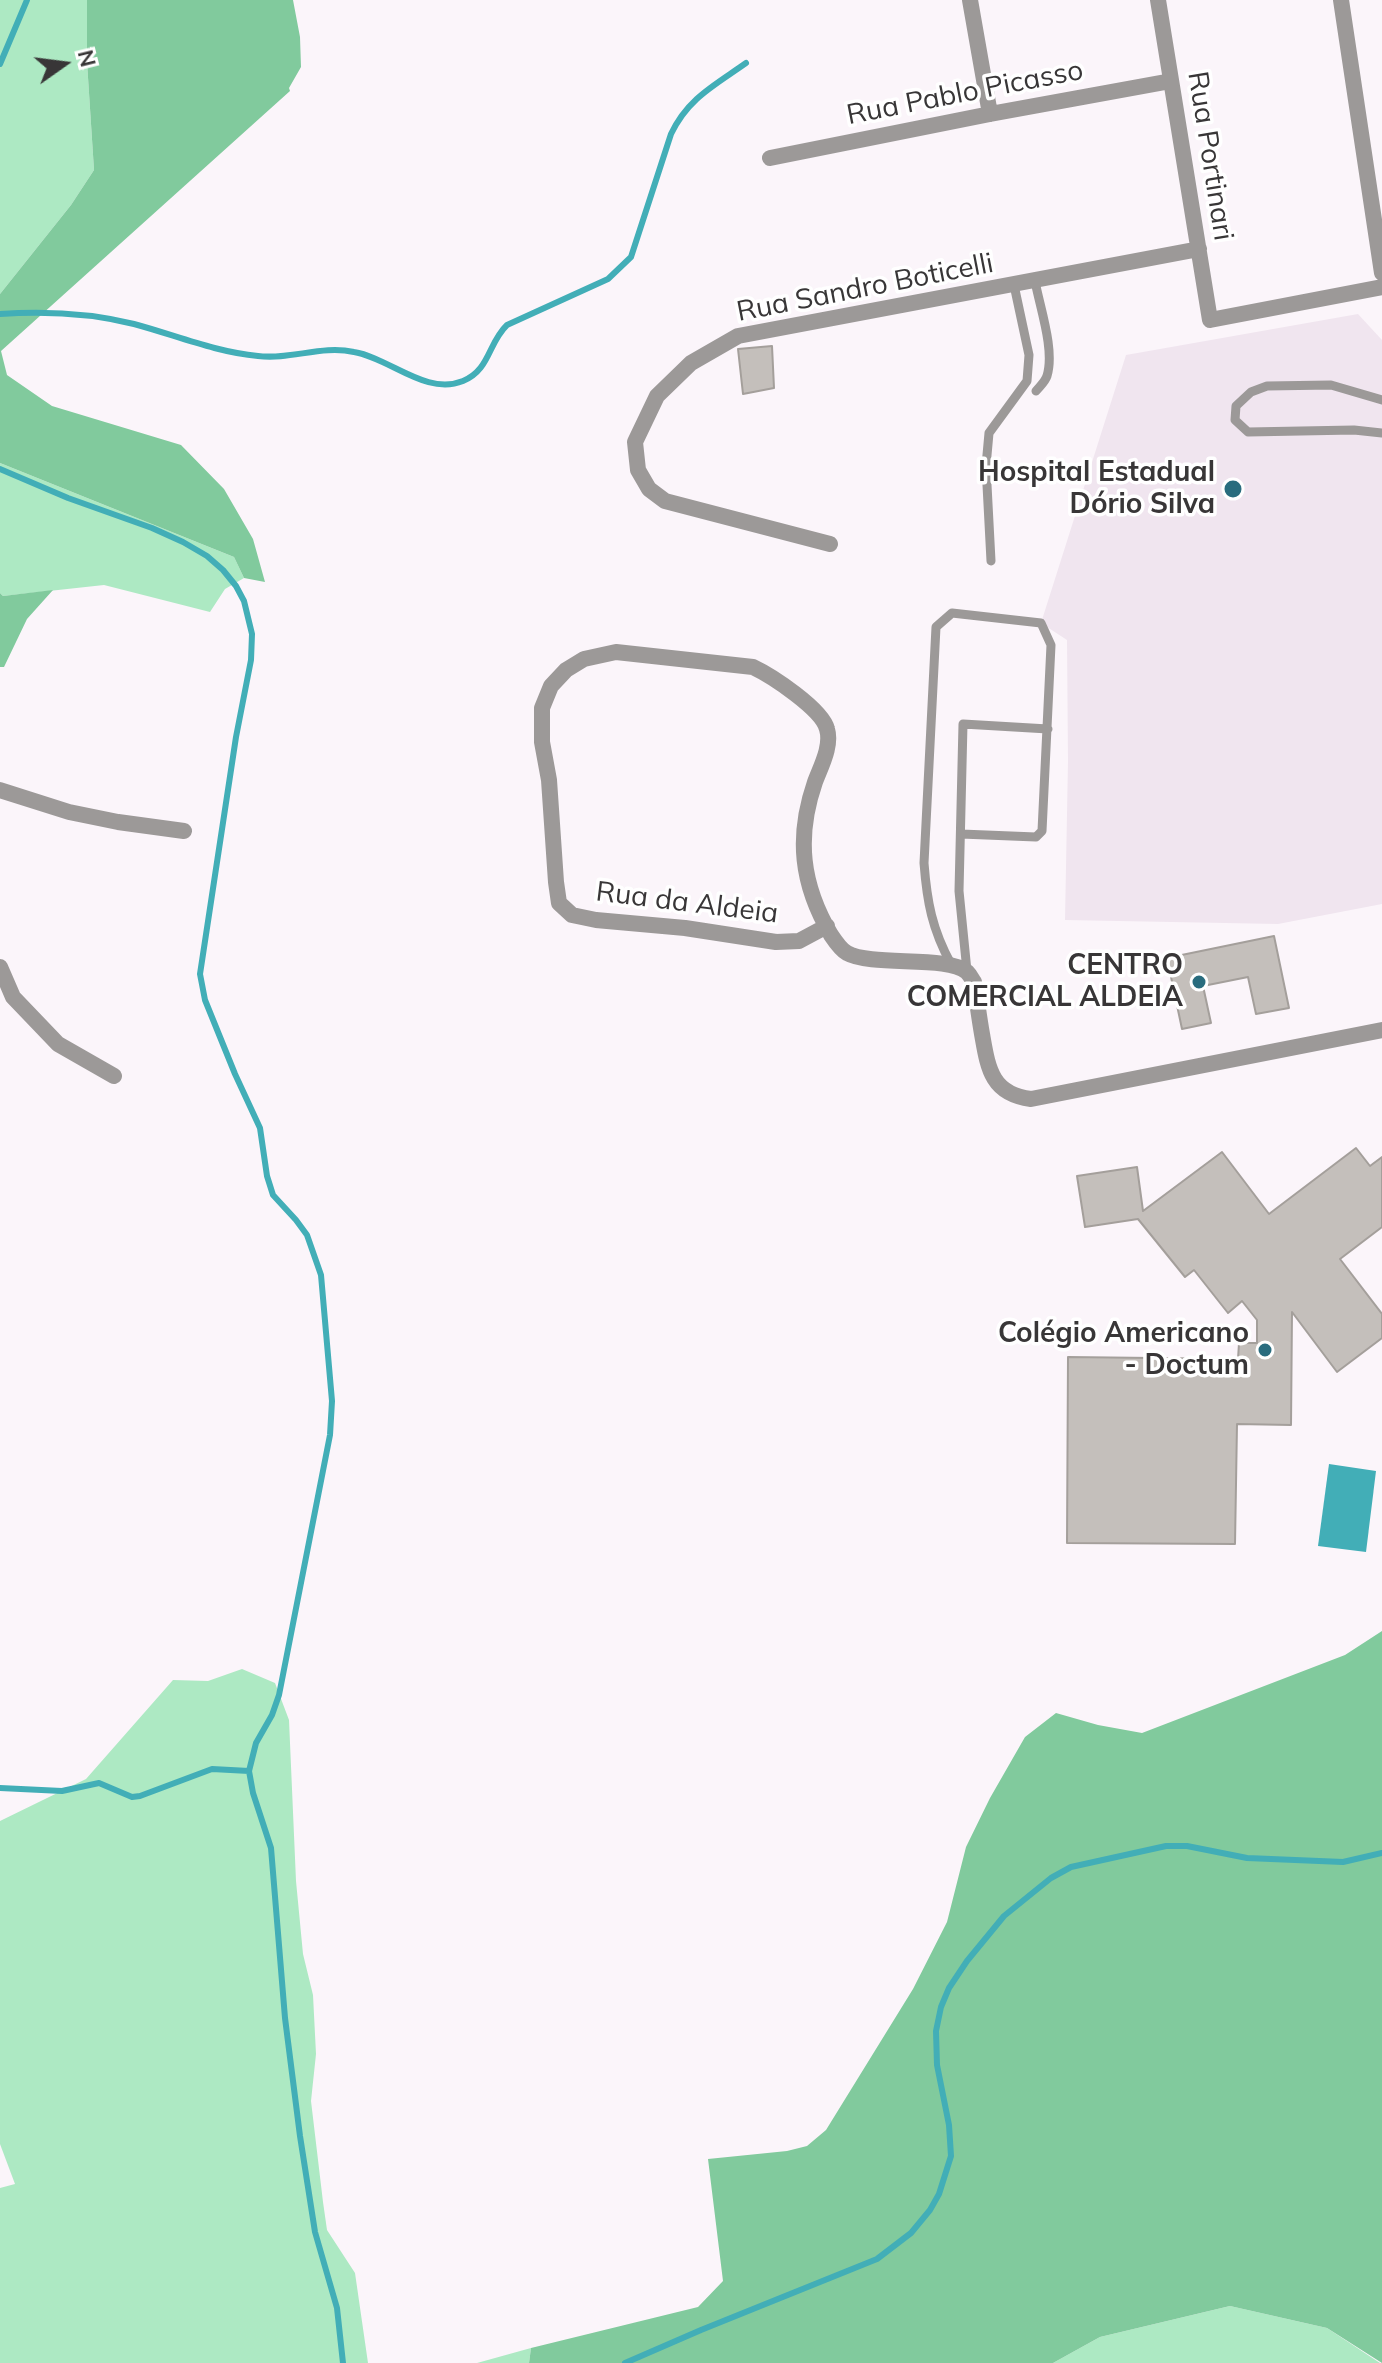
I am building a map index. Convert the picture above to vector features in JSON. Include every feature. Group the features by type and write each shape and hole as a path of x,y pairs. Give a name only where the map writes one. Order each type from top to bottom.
{"street":[{"path":"970,0 990,114"},
{"name":"Rua Portinari","path":"1158,0 1210,320 1382,287"},
{"path":"1341,0 1382,273"},
{"name":"Rua Pablo Picasso","path":"770,158 1171,81"},
{"name":"Rua Sandro Boticelli","path":"830,544 665,501 649,489 638,470 635,442 657,396 691,363 738,336 1199,249"},
{"name":"Rua da Aldeia","path":"827,926 799,941 776,942 572,915 559,903 549,780 542,742 542,708 551,686 566,670 584,659 616,652 753,667 771,676 809,705 827,727 829,743 807,806 802,838 804,867 827,926 845,952 860,958 959,968"},
{"path":"0,790 69,812 184,831"},
{"path":"0,967 7,1002 58,1044 114,1076"},
{"path":"959,968 974,982 988,1067 1004,1090 1015,1097 1031,1099 1382,1030"}],"lane":[{"path":"1035,281 1049,349 1046,380 1036,391"},
{"path":"991,561 986,466 989,433 1027,381 1029,355 1014,285"},
{"path":"1382,400 1331,385 1267,386 1251,392 1236,406 1235,420 1248,432 1354,430 1382,433"},
{"path":"959,968 937,938 933,926 927,901 924,863 936,627 952,613 1041,623 1051,645 1042,831 1036,837 961,834"},
{"path":"959,968 963,724 1048,729"}],"shaded area":[{"name":"Hospital Estadual Dório Silva","path":"1358,314 1382,340 1382,904 1278,924 1065,920 1067,640 1041,623 1126,355"}],"green space":[{"path":"0,0 87,0 87,62 94,170 71,205 0,294"},
{"path":"87,0 293,0 300,37 301,67 290,91 1,351 7,375 52,406 181,445 224,489 253,539 265,582 244,578 234,557 0,463 0,294 71,205 94,170 87,62"},
{"path":"0,463 234,557 244,578 225,589 210,612 104,585 3,596 0,593"},
{"path":"53,590 27,619 4,667 0,667 0,593 3,596"},
{"path":"1382,1631 1382,2363 1327,2328 1230,2306 1100,2337 1053,2363 529,2363 531,2348 698,2307 723,2281 708,2159 787,2151 807,2146 826,2130 913,1989 947,1922 966,1847 1025,1737 1056,1713 1142,1733 1345,1655"},
{"path":"242,1669 275,1683 289,1720 296,1881 303,1954 313,1995 316,2054 311,2101 323,2202 327,2230 355,2273 368,2363 0,2363 0,2188 15,2184 0,2144 0,1821 86,1779 173,1680 208,1681"},
{"path":"1230,2306 1327,2328 1380,2363 1053,2363 1100,2337"},
{"path":"531,2348 529,2363 477,2363"}],"water":[{"path":"1329,1464 1376,1471 1366,1552 1318,1546"}],"building":[{"path":"772,346 774,388 743,394 738,349"},
{"name":"CENTRO COMERCIAL ALDEIA","path":"1274,936 1289,1008 1256,1014 1248,977 1203,986 1211,1023 1182,1029 1167,958"},
{"name":"Colégio Americano - Doctum","path":"1356,1148 1370,1166 1382,1157 1382,1227 1340,1259 1382,1314 1382,1338 1337,1372 1292,1312 1291,1425 1237,1424 1235,1544 1067,1543 1068,1357 1238,1359 1239,1343 1257,1343 1257,1320 1242,1301 1228,1313 1194,1270 1185,1277 1138,1219 1085,1227 1077,1176 1137,1167 1143,1211 1222,1152 1269,1214"}],"waterway":[{"path":"0,64 27,0"},
{"path":"0,314 50,313 101,317 226,351 258,356 342,350 368,356 435,384 463,381 479,370 507,325 608,279 631,257 671,134 678,122 703,93 746,63"},
{"path":"0,469 68,498 152,528 207,556 236,586 244,601 252,634 251,660 236,737 200,974 205,1000 260,1128 273,1195 307,1235 321,1275 332,1401 330,1435 279,1695 256,1743 249,1771 271,1848 285,2018 300,2136 315,2232 337,2308 343,2363"},
{"path":"0,1788 62,1791 99,1783 132,1797 212,1769 249,1771"},
{"path":"625,2363 877,2259 911,2233 939,2194 951,2156 949,2125 937,2065 936,2031 941,2007 967,1961 1004,1916 1051,1878 1071,1867 1166,1846 1187,1846 1247,1858 1343,1862 1382,1853"}],"place":[{"name":"Hospital Estadual Dório Silva","path":"1233,489"},
{"name":"CENTRO COMERCIAL ALDEIA","path":"1199,982"},
{"name":"Colégio Americano - Doctum","path":"1265,1350"}]}
